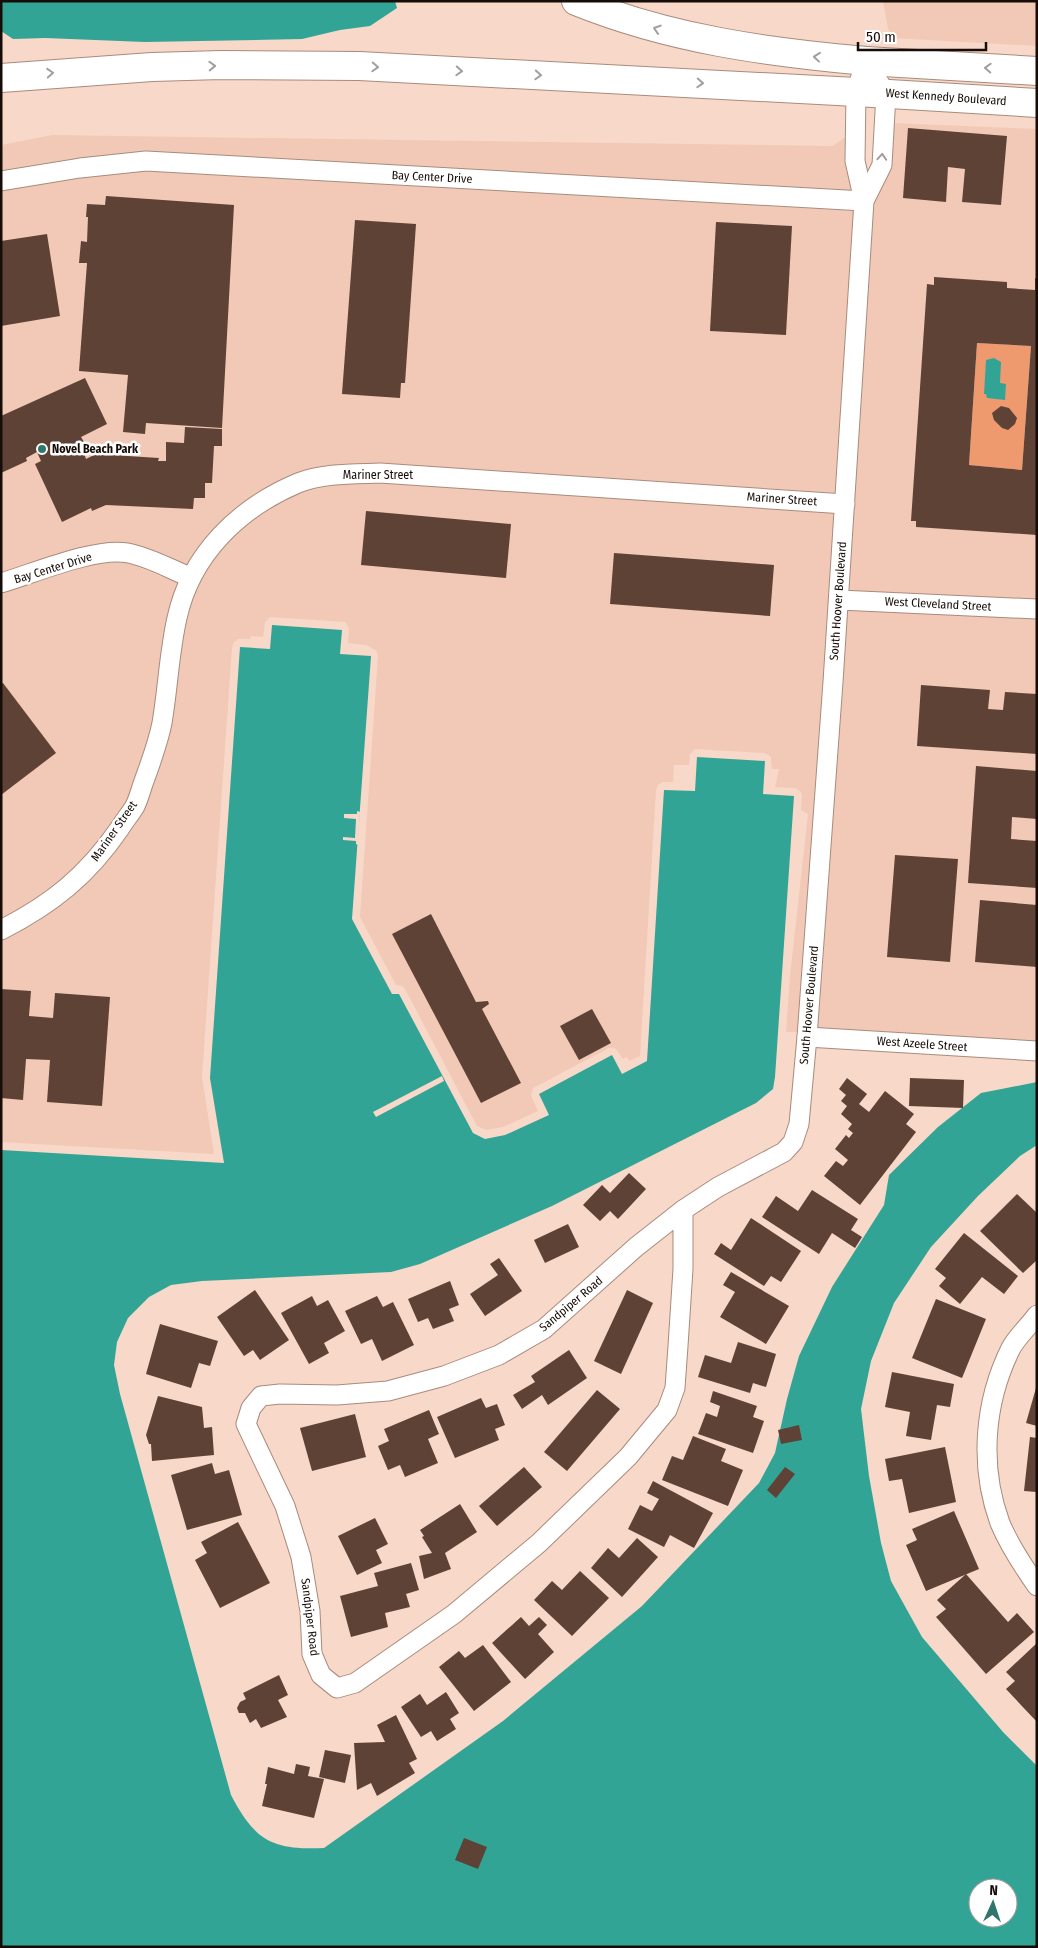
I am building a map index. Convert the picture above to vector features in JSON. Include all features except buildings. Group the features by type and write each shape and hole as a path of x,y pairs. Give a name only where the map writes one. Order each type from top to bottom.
{"main road":[{"path":"576,1 667,32 748,48 866,61 1037,71"},
{"name":"West Kennedy Boulevard","path":"1,78 221,65 359,66 1037,103"}],"street":[{"name":"South Hoover Boulevard","path":"793,1142 799,1124 807,1037 839,600 864,202 855,162 856,92 866,61"},
{"path":"864,202 882,165 886,94 866,61"},
{"name":"Bay Center Drive","path":"1,181 80,168 146,161 864,202"},
{"name":"Mariner Street","path":"1,930 32,914 66,890 95,861 135,806 151,764 162,723 177,617 190,577 214,543 240,515 264,500 299,483 340,474 398,474 845,504"},
{"name":"Bay Center Drive","path":"1,583 90,555 114,552 130,554 190,577"},
{"name":"West Cleveland Street","path":"839,600 1037,609"},
{"name":"West Azeele Street","path":"807,1037 1037,1051"},
{"name":"Sandpiper Road","path":"683,1210 683,1269 675,1388 666,1410 628,1457 532,1549 454,1614 390,1660 355,1683 337,1688 321,1675 312,1654 310,1610 301,1557 285,1506 246,1424 251,1408 261,1396 280,1394 337,1396 388,1391 444,1376 498,1355 544,1329 636,1247 683,1210 718,1186 784,1152 793,1142"},
{"path":"1037,1315 1012,1347 995,1390 986,1437 989,1480 1000,1524 1022,1565 1037,1586"}],"shaded area":[{"path":"883,1 1037,1 1037,46 893,38 888,29"},
{"path":"893,123 1037,129 1037,341 978,334 961,465 1023,478 1037,371 1037,599 848,591 873,209 875,208 874,203"},
{"path":"52,135 832,146 847,136 853,191 146,151 79,158 1,171 1,145"},
{"path":"146,171 855,211 837,493 381,463 340,464 298,473 235,508 208,537 187,565 132,544 113,542 88,546 1,573 1,191 81,177"},
{"path":"977,343 1031,346 1022,470 969,465"},
{"path":"380,483 835,513 799,1032 786,1032 790,976 808,814 801,810 802,794 795,788 775,787 779,769 772,769 771,757 765,753 695,749 690,754 689,765 674,765 673,782 662,782 656,790 640,1056 629,1061 627,1057 623,1059 615,1048 609,1048 533,1088 531,1096 538,1111 503,1127 486,1130 477,1126 405,989 402,986 396,985 360,917 377,651 366,645 348,643 349,628 345,622 270,617 265,622 263,637 251,636 250,639 238,639 232,647 202,1077 214,1154 1,1142 1,941 36,923 70,899 101,868 121,843 178,666 185,619 198,582 221,550 246,523 273,507 302,492 341,484"},
{"path":"114,562 128,563 179,583 168,615 153,722 142,761 127,801 88,854 60,882 28,905 1,919 1,593 92,565"},
{"path":"847,610 1037,619 1037,1041 817,1028"}],"water":[{"path":"1,1 395,1 397,8 370,26 340,30 302,39 145,42 45,38 13,39 1,31"},
{"path":"994,358 1001,362 1000,383 1006,384 1005,400 987,398 986,394 984,394 986,360"},
{"path":"272,625 342,630 340,654 371,656 352,919 392,994 399,994 473,1133 485,1139 505,1135 549,1115 539,1094 612,1055 622,1074 647,1061 664,790 695,791 697,757 765,761 763,794 794,796 775,1077 773,1089 756,1103 552,1206 420,1264 391,1272 202,1281 171,1285 149,1297 128,1318 117,1342 114,1365 120,1394 231,1795 240,1811 257,1833 267,1840 291,1847 324,1848 503,1721 642,1606 759,1483 775,1453 799,1356 832,1287 884,1205 889,1175 938,1127 981,1093 1037,1082 1037,1145 1020,1156 978,1196 931,1247 894,1303 871,1361 861,1409 869,1476 881,1543 891,1581 922,1637 1003,1732 1037,1766 1037,1947 1,1947 1,1150 224,1163 210,1078 240,647 270,649"}],"pier":[{"path":"357,811 360,812 358,845 356,841 343,840 343,837 355,838 356,819 344,818 344,814 357,814"},
{"path":"442,1076 444,1081 376,1117 373,1112"}],"place":[{"name":"Novel Beach Park","path":"42,449"}]}
